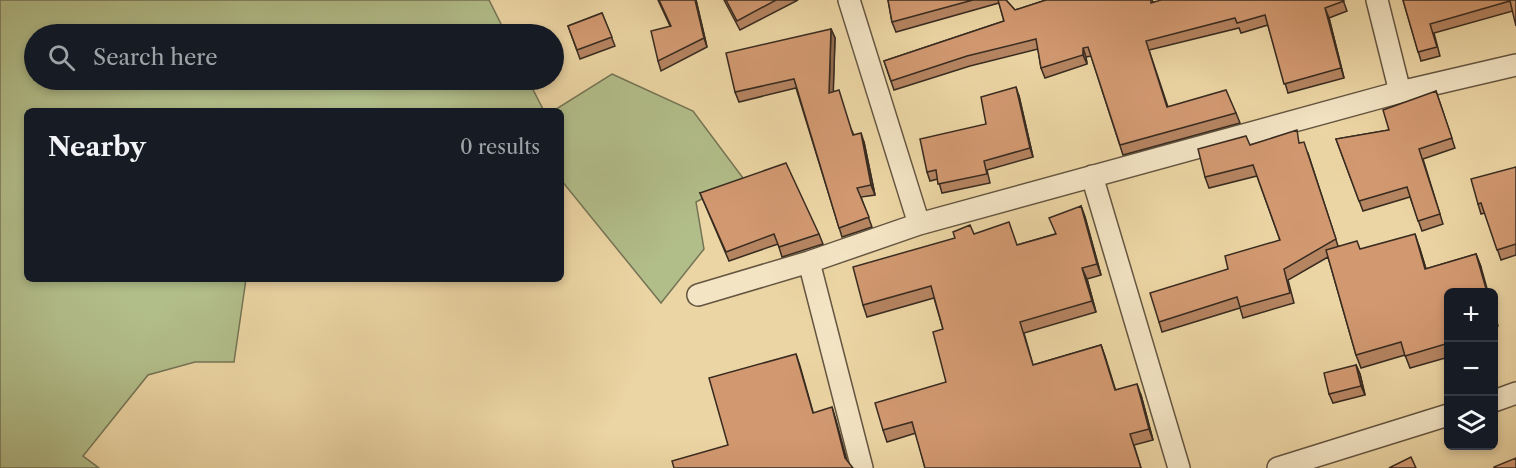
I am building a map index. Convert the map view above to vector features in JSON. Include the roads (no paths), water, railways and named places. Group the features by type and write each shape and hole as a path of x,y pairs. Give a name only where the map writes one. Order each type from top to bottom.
{"street":[{"path":"849,0 919,224"},
{"path":"1377,0 1400,92"},
{"path":"698,295 809,262 919,224 1400,92 1516,65"},
{"path":"1092,176 1179,468"},
{"path":"809,262 862,468"},
{"path":"1498,399 1516,393"},
{"path":"1278,468 1444,417"}]}
